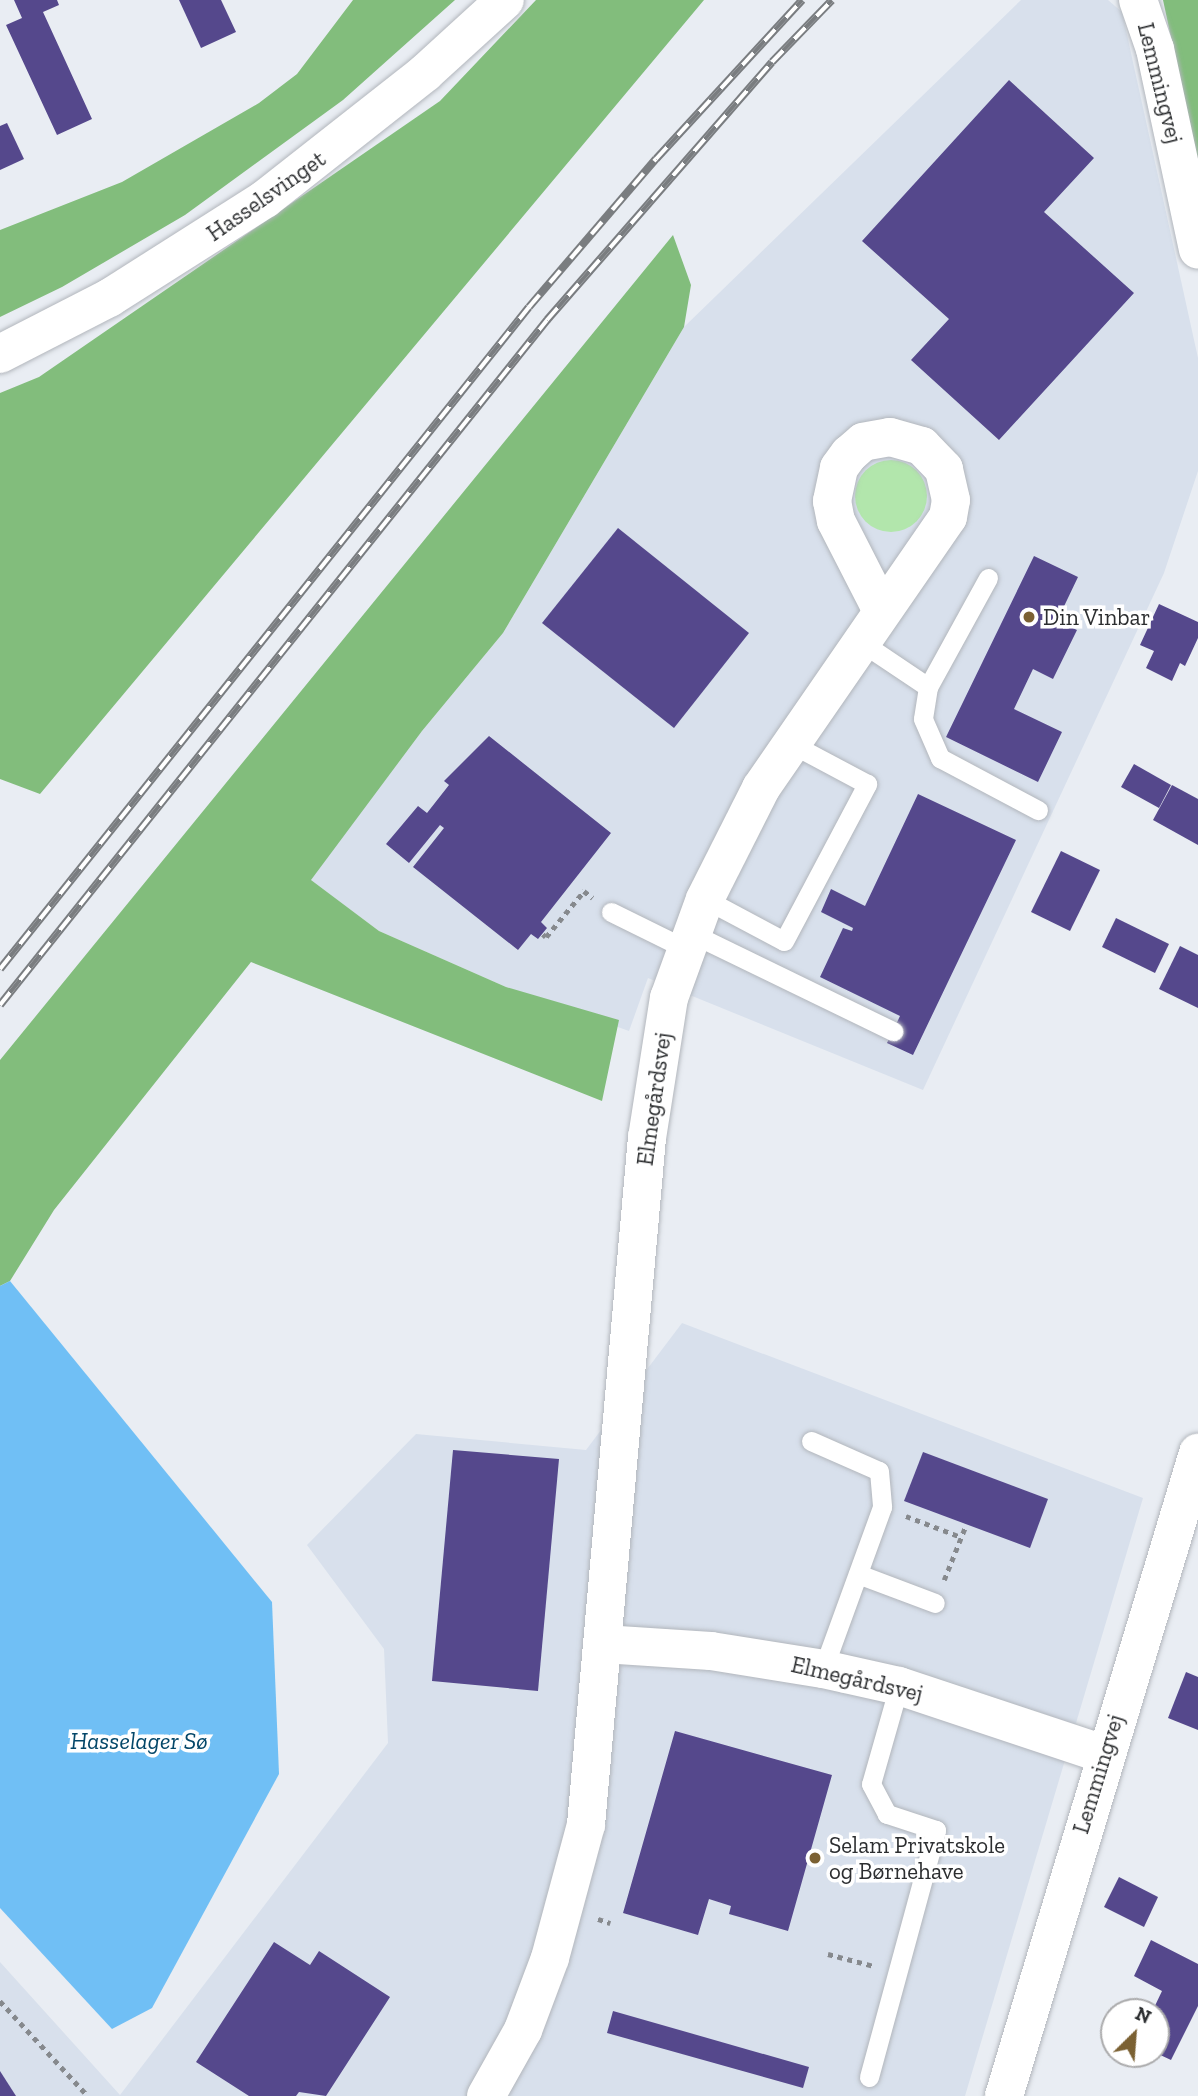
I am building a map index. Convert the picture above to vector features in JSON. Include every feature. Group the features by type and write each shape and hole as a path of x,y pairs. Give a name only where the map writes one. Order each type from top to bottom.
{"street":[{"name":"Hasselsvinget","path":"0,354 109,298 265,199 415,82 505,0"},
{"name":"Lemmingvej","path":"1138,0 1155,49 1198,249"},
{"name":"Elmegårdsvej","path":"486,2096 523,2030 571,1891 587,1814 647,1138 657,1054 693,927 733,840 790,743 882,611"},
{"name":"Lemmingvej","path":"1004,2096 1103,1754 1198,1453"},
{"name":"Elmegårdsvej","path":"603,1644 711,1651 823,1669 899,1686 1103,1754"}],"lane":[{"path":"988,578 928,687 922,719 940,758 1038,810"},
{"path":"861,642 928,687"},
{"path":"611,912 784,941 867,784 790,743"},
{"path":"693,927 893,1031"},
{"path":"811,1441 879,1471 882,1507 823,1669"},
{"path":"858,1574 935,1603"},
{"path":"869,2077 936,1830 887,1814 872,1784 899,1686"}],"path":[{"path":"543,934 546,937 584,891 611,912"},
{"path":"882,1507 961,1536"},
{"path":"935,1603 966,1525"},
{"path":"828,1954 845,1958"},
{"path":"0,2001 88,2096"}],"shaded area":[{"path":"1021,0 1108,0 1122,12 1198,358 1198,471 1164,573 923,1090 648,978 629,1031 506,987 379,931 310,880 422,731 503,633 684,327"},
{"path":"682,1323 1143,1498 965,2096 0,2096 0,1962 120,2095 388,1743 384,1649 307,1545 416,1434 586,1450"}],"green space":[{"path":"353,0 455,0 343,100 185,215 62,287 0,317 0,230 122,182 259,103 297,74"},
{"path":"536,0 704,0 40,794 0,779 0,393 39,377 440,101"},
{"path":"1163,0 1198,0 1198,164"},
{"path":"673,235 691,285 684,327 503,633 422,731 311,880 379,931 506,987 619,1020 602,1101 251,962 54,1210 10,1281 0,1286 0,1060"},
{"path":"891,460 911,466 921,476 927,496 921,516 911,526 891,532 871,526 861,516 855,496 861,476 871,466"}],"water":[{"name":"Hasselager Sø","path":"10,1281 272,1602 279,1774 152,2008 112,2029 0,1908 0,1286"}],"building":[{"path":"14,0 57,0 59,5 43,12 92,119 57,135 6,25 22,18"},
{"path":"179,0 221,0 236,32 201,48"},
{"path":"1009,80 1094,158 1044,212 1134,293 999,440 911,360 949,319 862,241"},
{"path":"7,123 24,159 0,170 0,126"},
{"path":"618,528 749,633 674,728 542,623"},
{"path":"1034,556 1078,577 1057,621 1077,630 1053,679 1033,669 1014,709 1062,732 1038,782 946,737"},
{"path":"1159,604 1198,622 1198,638 1185,666 1180,663 1172,681 1146,668 1154,651 1140,645"},
{"path":"489,736 611,833 541,922 547,928 538,939 531,934 518,950 413,867 444,828 440,825 409,863 386,844 418,806 427,813 449,785 444,781"},
{"path":"1134,764 1171,785 1159,808 1121,787"},
{"path":"1172,785 1198,799 1198,845 1153,820"},
{"path":"918,794 1016,840 913,1055 887,1043 900,1016 820,977 843,928 852,931 853,928 821,912 831,889 865,906"},
{"path":"1061,851 1100,870 1070,931 1031,912"},
{"path":"1116,918 1169,944 1155,973 1102,947"},
{"path":"1180,946 1198,955 1198,1008 1159,989"},
{"path":"453,1450 559,1459 538,1691 432,1681"},
{"path":"923,1452 1048,1499 1030,1548 904,1501"},
{"path":"1186,1672 1198,1677 1198,1730 1168,1718"},
{"path":"675,1731 832,1775 788,1931 729,1914 731,1906 709,1899 698,1935 623,1913"},
{"path":"1119,1877 1158,1897 1144,1927 1104,1907"},
{"path":"1151,1940 1198,1964 1198,2006 1171,2060 1170,1998 1159,1998 1162,1991 1134,1976"},
{"path":"274,1942 310,1965 319,1951 390,1997 326,2096 299,2092 296,2096 249,2096 196,2062"},
{"path":"613,2011 809,2067 803,2088 607,2033"},
{"path":"0,2071 16,2096 0,2096"}],"railway":[{"path":"0,969 529,307 656,159 802,0"},
{"path":"0,1005 547,320 772,62 832,0"}],"place":[{"name":"Din Vinbar","path":"1029,617"},
{"name":"Selam Privatskole og Børnehave","path":"815,1858"}]}
